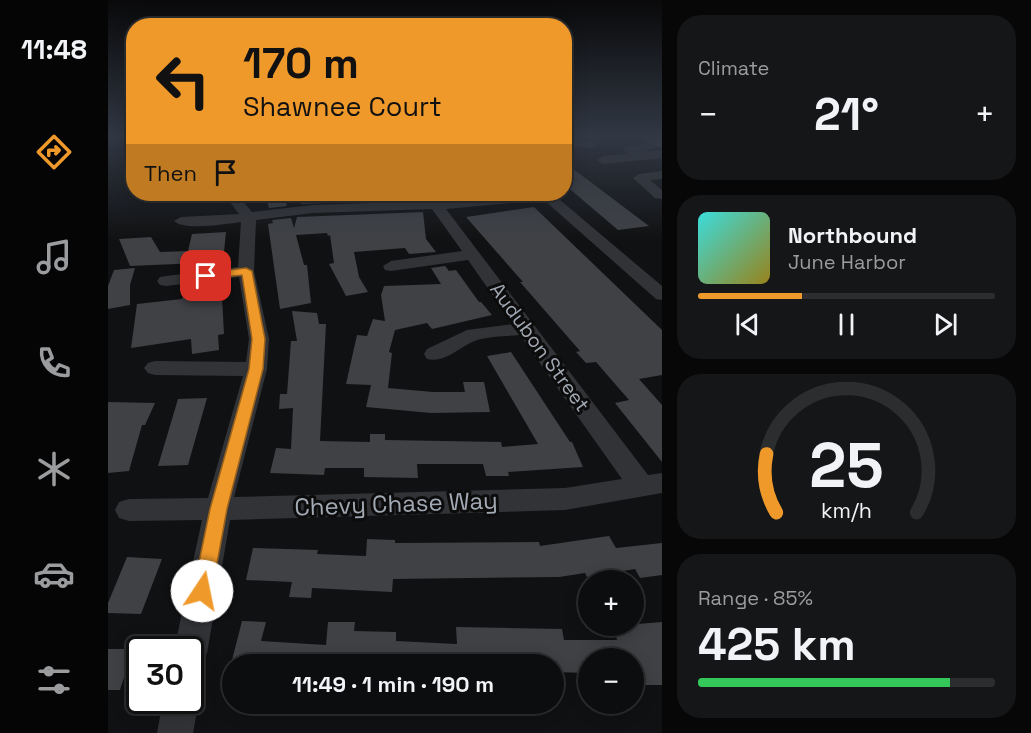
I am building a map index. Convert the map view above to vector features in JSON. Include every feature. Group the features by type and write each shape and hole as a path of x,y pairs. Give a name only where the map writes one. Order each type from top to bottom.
{"street":[{"path":"660,195 639,178 662,175"},
{"path":"193,636 218,509 256,369 259,339 246,271 249,217 236,201"},
{"path":"181,221 202,223 311,209 437,206 508,201"},
{"path":"553,201 661,293"},
{"name":"Audubon Street","path":"437,206 527,328 652,485"},
{"path":"391,266 472,255"},
{"path":"166,281 246,271"},
{"path":"434,354 474,334 527,328"},
{"path":"155,368 256,369"},
{"name":"Chevy Chase Way","path":"129,510 565,499 652,485"},
{"path":"175,733 178,714"}],"building":[{"path":"572,172 578,172 649,226 618,230 572,191"},
{"path":"267,201 285,201 287,206 269,208"},
{"path":"302,201 374,201 301,204"},
{"path":"534,207 662,330 662,375 639,379 662,405 662,462 615,403 629,400 596,362 586,363 576,352 580,351 466,217"},
{"path":"423,212 426,239 436,252 409,254 405,248 354,252 359,277 368,292 346,296 329,264 334,263 330,235 328,236 327,233 296,235 304,265 307,265 311,303 280,309 268,224 273,223 272,220 291,218 294,228 297,217"},
{"path":"226,232 223,262 130,266 119,239 151,237 160,252 188,251 192,234"},
{"path":"445,266 449,271 456,270 479,302 492,315 432,329 427,323 395,330 389,352 392,353 388,388 465,392 463,382 484,382 490,412 431,413 366,407 371,385 346,384 357,335 367,336 373,319 385,321 381,295 384,286 441,284 431,268"},
{"path":"135,268 130,285 130,305 108,309 108,286 114,270"},
{"path":"198,294 198,300 222,297 224,334 218,335 219,350 192,354 191,339 131,348 137,304 182,299 183,296"},
{"path":"292,311 317,313 319,324 326,324 320,441 370,442 370,434 385,434 385,440 501,442 502,447 538,444 487,356 511,352 572,442 583,467 508,472 509,476 486,476 483,464 417,464 418,478 364,477 364,468 325,468 324,475 270,473 276,448 291,449 293,408 279,409 280,394 287,394 291,341 297,341"},
{"path":"207,398 188,465 158,466 178,399"},
{"path":"108,402 155,403 145,425 142,425 129,471 108,473"},
{"path":"609,536 616,548 662,543 662,575 644,577 644,570 635,569 578,570 578,574 559,577 393,579 392,592 312,588 311,598 289,597 292,582 246,580 253,548 318,550 317,554 366,556 367,539 395,540 395,543 539,542 540,546"},
{"path":"127,557 162,559 141,614 108,613 108,603"},
{"path":"242,621 266,622 261,641 326,645 328,622 355,622 354,631 396,632 396,641 457,644 456,627 562,629 564,640 617,640 616,636 644,636 644,623 662,622 662,685 644,685 644,648 578,648 578,673 564,672 564,654 234,654"},
{"path":"108,649 126,649 126,671 120,690 108,690"}],"route":[{"path":"202,591 218,509 256,369 259,339 246,271 206,276"}]}
